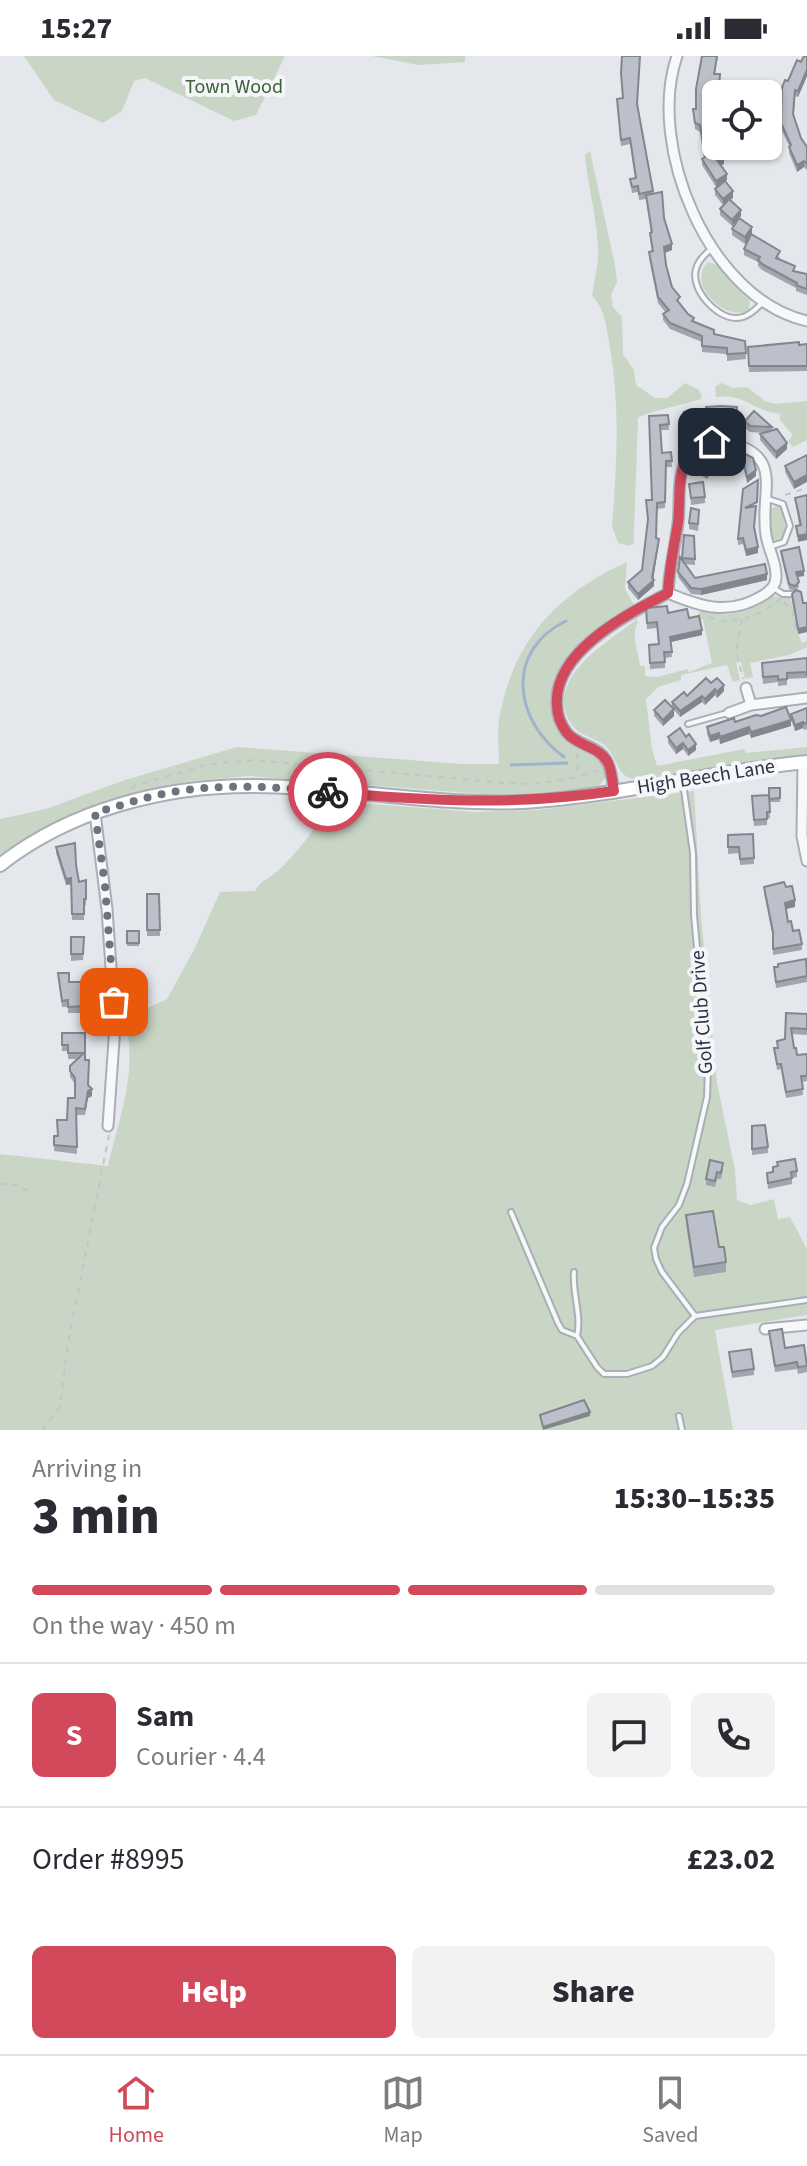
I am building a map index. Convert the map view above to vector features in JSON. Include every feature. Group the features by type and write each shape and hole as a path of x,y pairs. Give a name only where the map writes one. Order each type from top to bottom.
{"street":[{"path":"677,56 669,100 670,135 684,188 712,248 735,276 764,301 792,318 807,321"},
{"path":"614,791 607,760 594,749 575,740 563,727 557,708 558,685 568,663 585,646 668,593 680,509 679,488 682,472 694,449 724,441 749,450 761,459 766,470 766,533 776,574 773,587 750,603 724,608 704,606 668,593"},
{"path":"744,683 751,705"},
{"path":"729,713 751,705 807,698"},
{"path":"805,762 802,836 807,861"},
{"name":"High Beech Lane","path":"0,865 37,840 95,813 184,790 242,786 500,802 614,791 805,762"},
{"path":"95,813 105,886 115,1026 108,1126"},
{"path":"765,1329 807,1325"}],"lane":[{"path":"712,248 699,261 695,277 703,296 712,306 730,317 738,318 755,310 764,301"},
{"path":"768,499 783,504 790,526 784,542 769,547"},
{"path":"773,587 783,594 791,594"},
{"path":"688,724 729,713"},
{"name":"Golf Club Drive","path":"683,781 693,853 694,915 708,1068 707,1097 683,1194 679,1205 656,1237 654,1248 662,1272 695,1316"},
{"path":"511,1212 562,1330 577,1336 604,1374 627,1374 652,1366 663,1357 678,1333 695,1316 807,1300"},
{"path":"574,1272 577,1336"},
{"path":"679,1416 682,1430"}],"path":[{"path":"779,600 790,607 796,631"},
{"path":"742,619 736,651 744,683"},
{"path":"575,740 577,777"},
{"path":"127,803 134,786 151,780 210,764 254,760 505,783 536,784 588,772"},
{"path":"42,1430 60,1406 68,1343 109,1139 108,1126"},
{"path":"0,1184 13,1184 31,1192"}],"green space":[{"name":"Town Wood","path":"24,56 285,56 256,115 234,121 145,78 134,81 122,111 103,123 54,100"},
{"path":"372,56 465,56 465,62 418,65"},
{"path":"590,151 615,265 617,282 611,295 613,307 622,317 623,354 634,370 636,385 655,398 667,398 685,383 699,390 702,396 701,399 638,418 634,543 629,546 618,543 612,526 616,459 615,392 605,320 592,296 598,245 585,155"},
{"path":"708,262 720,266 747,295 749,310 740,313 730,311 711,299 701,281 702,271"},
{"path":"721,383 733,388 747,387 765,401 775,404 807,401 807,440 793,447 788,441 793,435 780,420 780,414 734,397 716,397 715,387"},
{"path":"779,505 786,532 780,540 773,542 770,533 771,509"},
{"path":"627,562 625,589 635,607 579,645 559,671 554,686 552,710 559,730 570,742 598,759 605,770 605,778 598,787 508,796 249,776 184,782 127,797 51,825 0,855 0,819 46,809 125,780 237,747 499,764 498,725 505,692 526,644 559,605 579,589"},
{"path":"771,596 791,598 798,634 802,643 807,641 807,647 789,655 750,663 753,677 745,679 741,662 736,663 740,680 733,682 727,665 681,675 681,680 658,687 646,699 652,749 657,766 744,749 746,753 807,747 807,756 634,779 620,770 608,748 572,725 565,709 565,693 571,678 581,664 635,618 638,622 636,644 640,666 645,666 645,676 658,677 687,669 689,672 712,663 703,619 698,614 701,610 720,614 738,613"},
{"path":"694,791 701,916 717,1083 735,1170 737,1200 751,1205 774,1199 778,1219 790,1217 807,1249 807,1315 715,1330 733,1430 0,1430 0,1154 108,1166 128,1075 130,1057 125,1019 167,999 194,950 220,892 255,891 295,853 332,801 476,812 537,810"}],"building":[{"path":"622,56 640,56 637,104 653,191 639,194 638,186 632,187 630,179 636,178 630,138 621,140 617,99 623,98"},
{"path":"702,56 717,56 714,74 720,74 720,80 702,80 702,138 693,109 696,109"},
{"path":"807,56 807,70 798,91 795,90 793,114 807,147 807,164 804,161 797,165 782,125 782,88 797,60 801,62"},
{"path":"703,160 717,160 727,174 716,181"},
{"path":"725,181 733,191 723,199 715,189"},
{"path":"662,192 664,218 672,244 664,247 666,265 672,287 680,297 677,300 694,318 692,321 714,330 714,334 745,341 746,353 727,354 727,348 702,346 702,336 670,323 663,314 669,310 658,297 649,252 653,251 652,232 646,195"},
{"path":"729,199 741,210 732,220 720,209"},
{"path":"739,218 752,227 745,237 732,229"},
{"path":"751,234 780,251 776,258 795,266 793,271 807,274 807,289 762,264 758,260 760,257 744,249"},
{"path":"799,342 799,345 807,344 807,366 749,366 748,347"},
{"path":"706,407 737,407 736,426 702,424 686,427 684,412 706,411"},
{"path":"754,411 772,427 750,426 745,421"},
{"path":"668,415 669,424 660,425 662,453 671,452 672,461 666,461 665,502 657,503 656,538 659,539 654,580 638,594 628,582 642,570 648,519 646,500 652,500 649,416"},
{"path":"777,429 787,443 776,452 760,434"},
{"path":"724,443 753,458 756,470 747,477 744,464 730,455 714,460 707,473 691,464 699,450 704,453"},
{"path":"807,455 807,475 794,482 785,466"},
{"path":"758,480 757,502 745,508 756,506 754,527 758,547 746,550 743,538 738,539 743,489"},
{"path":"703,482 705,497 691,498 689,484"},
{"path":"807,495 807,534 798,536 796,526 801,525 795,498"},
{"path":"691,508 699,510 698,524 689,523"},
{"path":"684,535 694,536 695,559 682,558"},
{"path":"799,547 804,571 796,572 799,582 795,586 789,584 781,551"},
{"path":"680,557 695,578 765,564 767,574 701,589 691,588 678,572"},
{"path":"796,590 801,592 803,603 807,603 807,627 798,629 792,594"},
{"path":"667,606 668,613 687,609 689,618 699,616 702,630 670,637 672,652 664,652 665,662 650,663 649,645 659,644 657,622 647,623 646,608"},
{"path":"807,658 807,672 787,673 787,679 763,677 762,663"},
{"path":"706,678 711,683 717,678 724,685 717,692 715,689 705,699 702,696 680,711 672,702 684,692 687,696"},
{"path":"665,700 674,709 663,720 654,710"},
{"path":"786,707 791,720 751,732 749,727 720,737 719,733 710,736 707,727 734,718 735,722 761,716"},
{"path":"807,708 807,722 795,725 791,714"},
{"path":"680,728 696,744 688,750 683,743 676,748 668,737"},
{"path":"769,788 780,788 780,798 769,799"},
{"path":"769,795 770,812 767,812 767,819 754,820 752,796"},
{"path":"753,834 754,858 740,859 739,847 728,847 728,835"},
{"path":"75,843 79,882 86,880 84,914 72,914 71,878 66,879 56,847"},
{"path":"784,882 786,887 792,886 795,900 785,903 788,922 791,921 793,931 799,930 802,944 773,949 773,932 764,887"},
{"path":"147,894 159,894 160,930 147,930"},
{"path":"127,931 139,931 139,943 127,943"},
{"path":"71,937 84,937 83,954 71,954"},
{"path":"806,959 807,976 776,982 774,967"},
{"path":"58,973 69,973 69,982 83,982 84,1006 68,1007 68,1000 62,1001"},
{"path":"786,1013 807,1014 807,1029 791,1028 797,1055 807,1054 807,1076 801,1076 803,1089 786,1092 781,1064 777,1064 774,1048 778,1048 777,1041 785,1039"},
{"path":"62,1033 85,1033 85,1060 89,1060 88,1085 92,1089 88,1091 85,1109 76,1108 77,1147 54,1145 54,1136 58,1136 57,1120 67,1120 68,1098 75,1098 75,1078 70,1066 84,1053 68,1053 68,1045 62,1045"},
{"path":"765,1125 768,1147 752,1149 752,1126"},
{"path":"795,1159 797,1171 791,1172 792,1178 768,1183 767,1173 773,1172 773,1167 778,1166 777,1162"},
{"path":"710,1160 723,1163 715,1181 706,1179"},
{"path":"713,1211 719,1247 724,1247 726,1262 694,1267 686,1215"},
{"path":"782,1329 785,1348 804,1345 807,1366 798,1367 797,1362 775,1366 769,1331"},
{"path":"751,1349 754,1369 732,1372 729,1352"},
{"path":"584,1400 590,1412 543,1427 540,1415"}],"waterway":[{"path":"564,757 534,725 526,706 523,687 525,668 532,650 546,634 566,621"},
{"path":"511,765 567,763"}],"way so far":[{"path":"114,1002 105,886 95,813 155,795 203,788 252,786 328,792"}],"route":[{"path":"328,792 500,802 614,791 607,760 602,754 575,740 563,727 557,708 558,685 568,663 585,646 668,593 682,472 694,449 712,442"}]}
